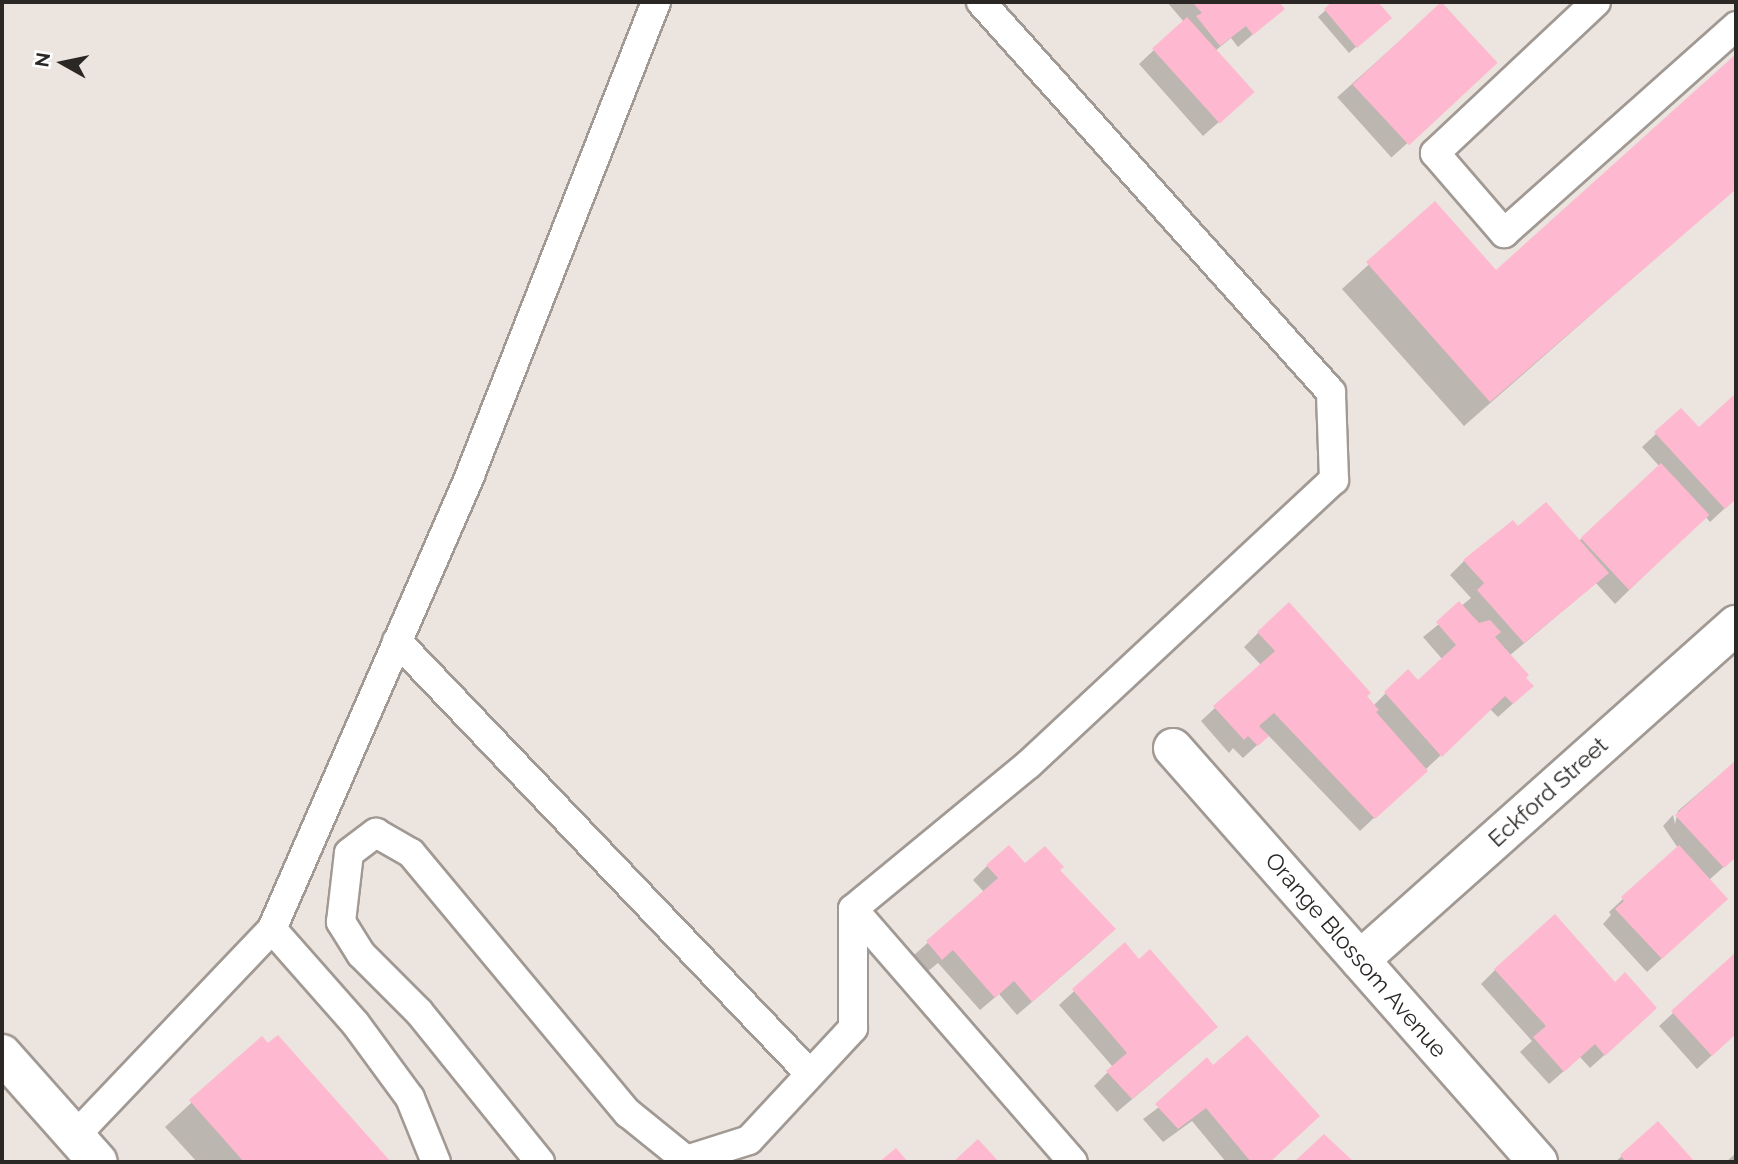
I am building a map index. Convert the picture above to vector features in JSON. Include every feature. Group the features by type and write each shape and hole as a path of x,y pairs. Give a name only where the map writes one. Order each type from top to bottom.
{"street":[{"name":"Eckford Street","path":"1360,960 1736,625"},
{"name":"Orange Blossom Avenue","path":"1173,748 1538,1162"},
{"path":"2,1055 87,1149"}],"lane":[{"path":"87,1149 272,929 470,475 656,2"},
{"path":"853,909 1029,764 1334,480 1331,392 981,2"},
{"path":"1596,2 1435,153 1504,233 1736,26"},
{"path":"397,641 810,1074"},
{"path":"540,1162 419,1012 361,954 341,922 349,853 376,834 411,853 628,1113 686,1160 749,1140 853,1028 853,909"},
{"path":"853,909 1073,1162"},
{"path":"272,929 355,1024 410,1098 436,1162"}],"building":[{"path":"1192,2 1279,2 1285,9 1253,35 1246,26 1220,46 1196,16 1202,13"},
{"path":"1332,2 1378,2 1392,18 1357,48 1324,9"},
{"path":"1441,2 1498,63 1409,145 1353,85"},
{"path":"1187,17 1255,92 1220,124 1152,48"},
{"path":"1736,54 1734,191 1490,402 1366,262 1435,201 1496,270"},
{"path":"1736,393 1736,499 1725,509 1654,432 1681,408 1699,427"},
{"path":"1661,463 1709,515 1629,590 1581,538"},
{"path":"1546,502 1609,573 1524,643 1477,590 1484,583 1463,560 1513,520 1518,526"},
{"path":"1459,601 1479,623 1490,620 1501,632 1495,637 1529,675 1526,678 1534,686 1513,704 1505,696 1442,757 1384,692 1408,669 1418,680 1456,645 1436,622"},
{"path":"1289,602 1371,693 1367,696 1379,710 1376,712 1428,771 1375,819 1274,713 1259,726 1269,736 1258,746 1248,736 1244,740 1213,706 1275,651 1257,632"},
{"path":"1736,760 1736,857 1724,868 1675,815"},
{"path":"1009,845 1025,863 1045,846 1064,867 1060,870 1116,929 1032,1002 1014,981 995,998 953,950 942,960 926,941 998,878 986,865"},
{"path":"1679,845 1728,899 1662,959 1615,909 1624,901 1621,897"},
{"path":"1555,914 1615,982 1625,972 1657,1008 1605,1056 1595,1044 1564,1072 1533,1037 1546,1026 1494,969"},
{"path":"1125,942 1139,959 1150,949 1218,1027 1132,1099 1106,1071 1127,1053 1072,989"},
{"path":"1736,952 1736,1034 1712,1056 1671,1011"},
{"path":"278,1035 391,1162 244,1162 189,1100 262,1036 268,1043"},
{"path":"1247,1035 1320,1116 1270,1162 1251,1162 1206,1108 1178,1129 1155,1104 1207,1057 1213,1065"},
{"path":"1658,1121 1695,1162 1626,1162 1620,1155"},
{"path":"1324,1134 1354,1162 1294,1162"},
{"path":"978,1139 999,1162 953,1162"},
{"path":"896,1148 908,1162 879,1162"}]}
